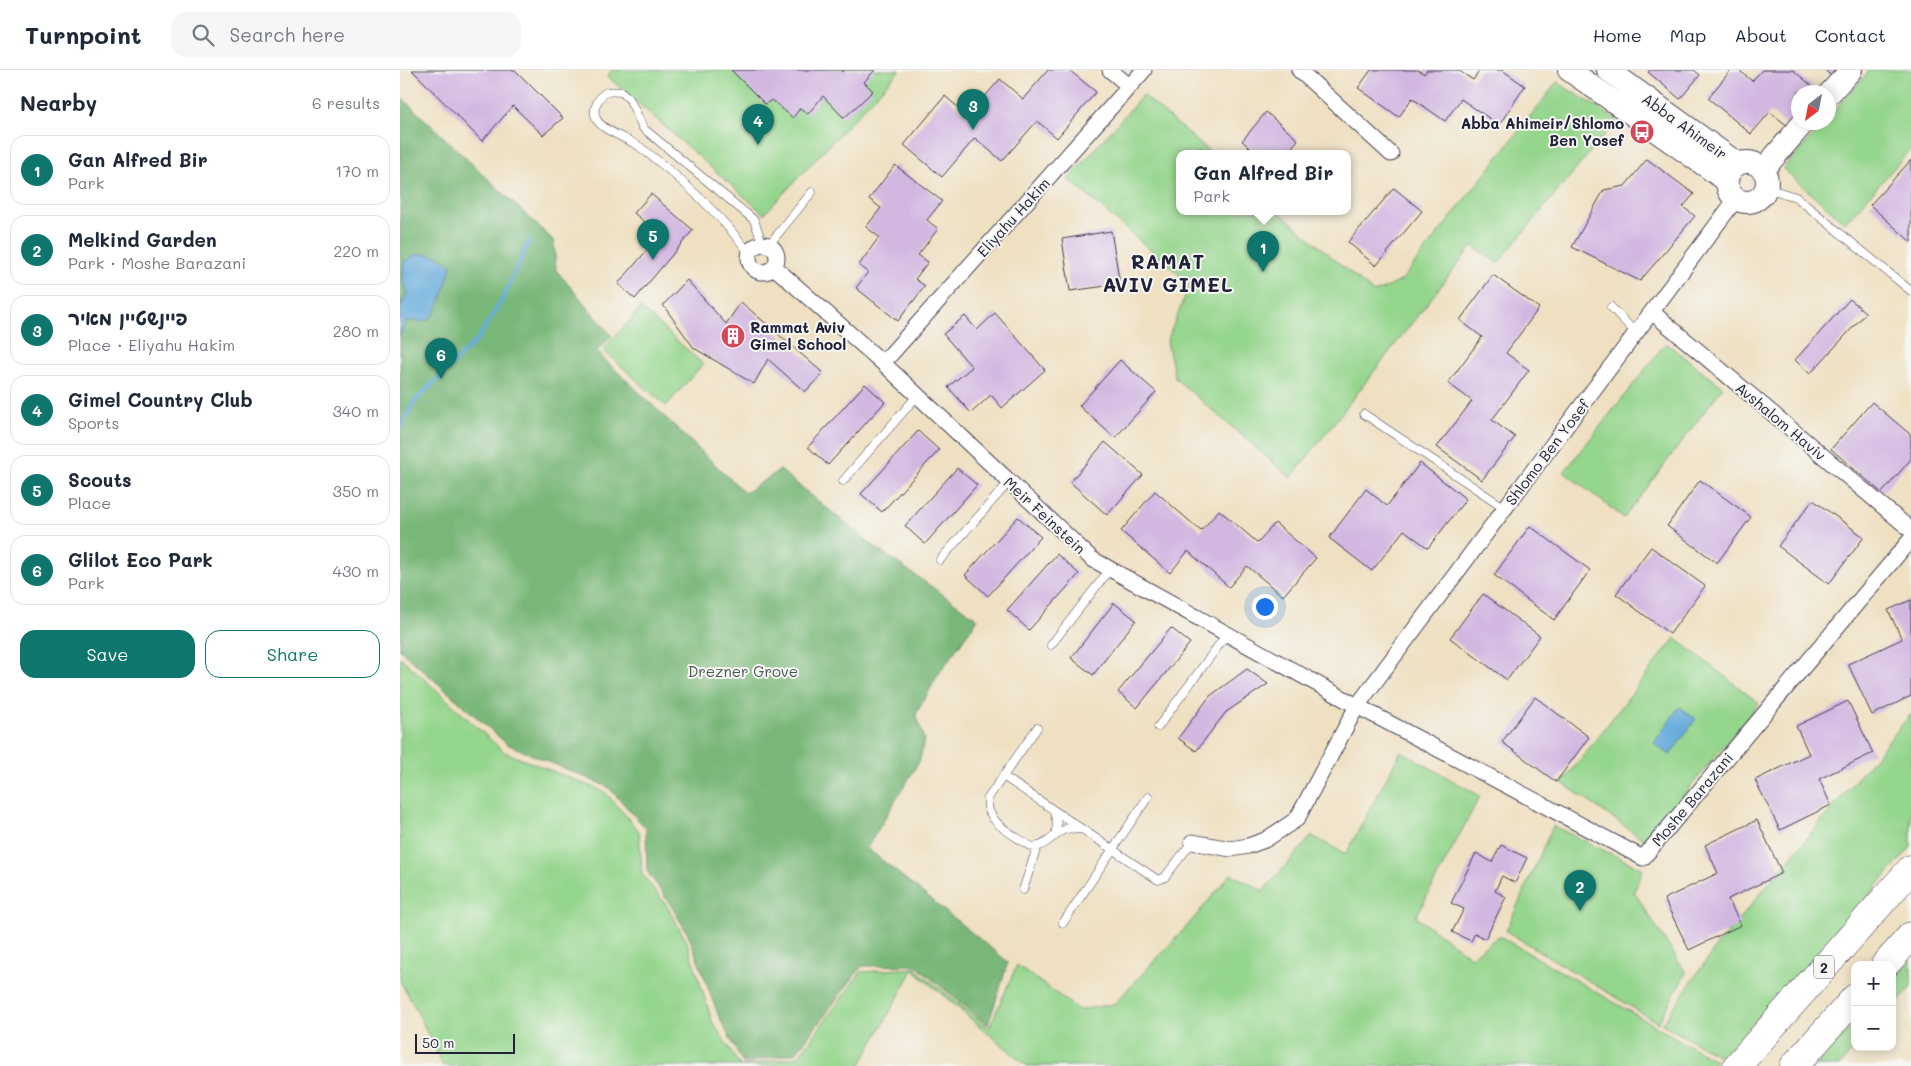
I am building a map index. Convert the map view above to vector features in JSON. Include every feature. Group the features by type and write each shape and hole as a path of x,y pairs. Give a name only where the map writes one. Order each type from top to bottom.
{"highway":[{"name":"2","path":"1737,1066 1911,869"},
{"path":"1889,961 1911,936"},
{"path":"1794,1066 1851,1002"}],"street":[{"path":"1110,70 1129,86"},
{"name":"Eliyahu Hakim","path":"883,363 1144,70"},
{"path":"1299,70 1391,154"},
{"name":"Abba Ahimeir","path":"1569,70 1734,181"},
{"name":"Abba Ahimeir","path":"1608,70 1734,181"},
{"path":"1836,86 1851,70"},
{"path":"1764,179 1751,162 1734,181 1748,202 1759,198 1764,179 1798,130"},
{"name":"Shlomo Ben Yosef","path":"1192,842 1231,849 1248,846 1265,840 1297,820 1357,706 1652,312 1734,181"},
{"path":"766,245 775,251 777,259 774,267 767,272 758,272 750,262 750,254 755,247 766,245"},
{"name":"Meir Feinstein","path":"774,267 883,363 1092,559 1357,706"},
{"name":"Avshalom Haviv","path":"1652,312 1911,530"},
{"name":"Moshe Barazani","path":"1357,706 1643,858 1911,539"}],"lane":[{"path":"750,254 729,226 664,165 631,141 602,126 596,118 595,110 602,96 608,92 622,92 630,100 643,128 754,220 766,245 812,192"},
{"path":"1764,179 1796,197 1911,291"},
{"path":"1611,307 1636,333"},
{"path":"843,481 918,396"},
{"path":"1364,414 1505,508"},
{"path":"940,560 1009,482"},
{"path":"1050,645 1110,570"},
{"path":"1158,727 1227,634"},
{"path":"1037,728 988,798 987,804 990,815 999,824 1030,846 1037,847 1065,830 1080,829"},
{"path":"1003,776 1158,880 1168,874 1192,842"},
{"path":"1062,923 1148,797"},
{"path":"1054,811 1057,824 1055,836"},
{"path":"1023,890 1037,847"}],"green space":[{"path":"612,70 900,70 764,214 607,76"},
{"path":"1870,70 1911,70 1911,149 1845,223 1783,169 1818,130 1836,130 1836,109"},
{"path":"1557,82 1617,120 1498,263 1472,246 1291,478 1175,378 1167,341 1190,284 1068,179 1143,95 1207,150 1176,150 1176,215 1283,215 1374,293 1401,281"},
{"name":"Drezner Grove","path":"400,96 554,241 556,270 612,336 597,351 745,493 780,470 876,548 978,619 938,675 916,714 924,739 920,760 867,848 1008,962 988,1025 915,965 862,966 796,1053 743,1063 719,1017 689,936 647,871 646,828 608,787 507,744 400,650"},
{"path":"641,308 703,364 666,406 603,350"},
{"path":"1666,343 1723,387 1624,518 1564,472"},
{"path":"1675,638 1759,703 1646,841 1562,783"},
{"path":"400,657 504,752 605,792 639,831 642,874 667,906 687,942 712,1021 740,1066 443,1066 416,1009 400,981"},
{"path":"1911,714 1911,847 1834,935 1721,1057 1662,1024 1715,948"},
{"path":"1401,751 1480,796 1416,917 1471,957 1499,936 1716,1061 1711,1066 1027,1066 913,970 860,1066 740,1066 798,1057 861,972 914,968 989,1028 1017,965 1079,1010 1114,1004 1189,924 1231,874 1263,891 1312,836 1346,854"},
{"path":"1553,826 1643,869 1634,892 1686,973 1658,1023 1506,931"},
{"path":"1911,958 1911,987 1896,1004 1896,975"},
{"path":"1851,1026 1852,1051 1839,1066 1815,1066"}],"water":[{"path":"416,254 435,256 451,265 443,294 432,316 424,321 406,321 400,336 400,309 407,294 403,282 404,262"},
{"path":"1679,707 1696,719 1670,755 1654,743"}],"building":[{"path":"412,70 515,70 563,118 543,135 513,106 482,141"},
{"path":"731,70 842,70 842,72 844,70 875,70 864,82 873,91 844,118 823,96 808,114 800,108 793,118 772,100 765,104"},
{"path":"1048,70 1069,70 1096,92 1057,138 1037,121 1002,161 975,138 942,177 904,145 945,96 968,116 1000,79 1023,99"},
{"path":"1371,70 1418,70 1424,74 1427,70 1458,70 1473,80 1480,70 1502,70 1525,86 1499,125 1461,99 1445,121 1412,98 1399,117 1358,88"},
{"path":"1650,70 1694,70 1700,75 1680,99 1648,72"},
{"path":"1731,70 1739,70 1752,81 1762,70 1793,70 1811,85 1791,85 1791,125 1789,127 1770,112 1751,134 1708,98"},
{"path":"1825,70 1836,70 1831,76"},
{"path":"1266,112 1298,140 1290,150 1252,150 1242,141"},
{"path":"1647,159 1694,194 1683,207 1695,216 1640,281 1572,247 1604,190 1625,186"},
{"path":"1911,160 1911,242 1870,205"},
{"path":"895,165 942,201 927,220 938,229 918,255 928,262 915,279 925,286 898,321 856,288 868,272 859,265 879,237 866,227 881,208 869,199"},
{"path":"1394,188 1422,211 1376,266 1348,242"},
{"path":"651,194 693,230 635,299 618,284 660,235 634,213"},
{"path":"1111,231 1120,284 1070,291 1062,239"},
{"path":"1493,275 1539,308 1506,353 1529,370 1492,420 1515,437 1482,480 1437,447 1472,401 1448,383 1482,337 1460,320"},
{"name":"Rammat Aviv Gimel School","path":"687,280 726,324 741,302 823,373 805,392 768,359 754,384 694,348 663,305"},
{"path":"1850,299 1866,313 1810,374 1795,360"},
{"path":"995,313 1045,370 1002,408 991,395 971,413 948,387 972,367 943,334 965,316 977,330"},
{"path":"1120,360 1156,392 1115,438 1079,406"},
{"path":"865,384 885,402 828,465 808,447"},
{"path":"1872,402 1911,435 1911,459 1882,493 1831,449"},
{"path":"918,431 939,450 882,512 861,494"},
{"path":"1105,442 1143,475 1107,515 1070,482"},
{"path":"1420,463 1466,499 1428,548 1404,530 1372,571 1329,538 1366,489 1387,506"},
{"path":"957,468 977,485 925,544 905,526"},
{"path":"1700,480 1751,517 1717,563 1667,526"},
{"path":"1155,491 1201,531 1219,510 1258,543 1275,523 1316,558 1283,596 1247,566 1229,587 1188,551 1170,573 1121,531"},
{"path":"1813,500 1864,537 1829,584 1778,546"},
{"path":"1018,517 1041,537 988,596 965,575"},
{"path":"1530,526 1590,570 1554,620 1494,575"},
{"path":"1651,547 1705,586 1670,634 1616,594"},
{"path":"1057,554 1079,574 1029,630 1007,610"},
{"path":"1483,594 1540,636 1507,680 1450,638"},
{"path":"1911,600 1911,696 1872,715 1848,664 1902,639 1888,610"},
{"path":"1114,603 1136,620 1093,675 1071,658"},
{"path":"1171,628 1190,643 1137,708 1118,692"},
{"path":"1247,669 1268,684 1226,712 1196,751 1178,738 1210,696"},
{"path":"1535,697 1589,737 1556,782 1502,742"},
{"path":"1848,701 1873,753 1819,779 1831,805 1780,830 1755,780 1809,754 1796,726"},
{"path":"1757,820 1782,873 1728,899 1741,925 1689,950 1664,899 1718,873 1705,845"},
{"path":"1501,845 1527,858 1515,883 1502,876 1495,891 1506,897 1485,939 1475,933 1471,941 1452,932 1464,909 1451,903 1476,853 1492,862"}],"waterway":[{"path":"400,428 414,402 477,340 503,298 529,241"}],"place":[{"name":"פיינשטיין מאיר","path":"973,130"},
{"name":"Abba Ahimeir/Shlomo Ben Yosef","path":"1642,132"},
{"name":"Gimel Country Club","path":"758,145"},
{"name":"Scouts","path":"653,260"},
{"name":"Gan Alfred Bir","path":"1263,272"},
{"name":"Rammat Aviv Gimel School","path":"733,336"},
{"name":"Glilot Eco Park","path":"441,379"},
{"name":"Melkind Garden","path":"1580,911"}],"district":[{"name":"RAMAT AVIV GIMEL","path":"1168,272"}]}
